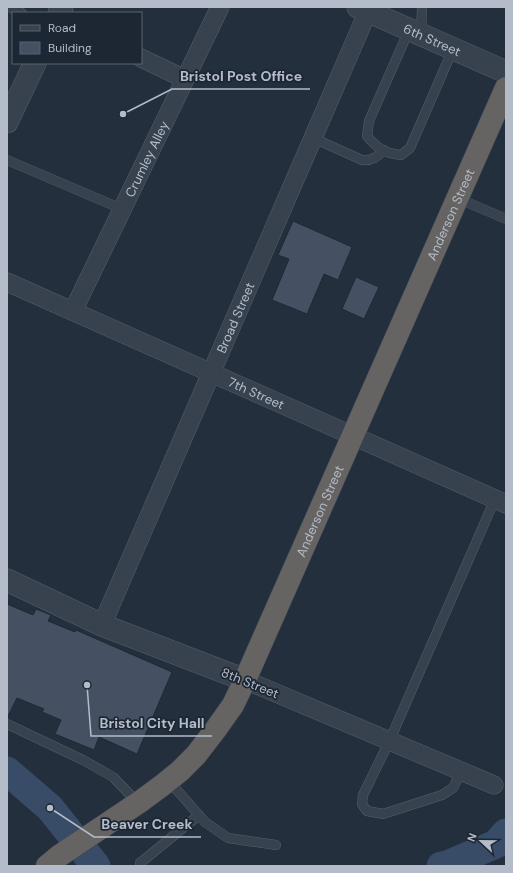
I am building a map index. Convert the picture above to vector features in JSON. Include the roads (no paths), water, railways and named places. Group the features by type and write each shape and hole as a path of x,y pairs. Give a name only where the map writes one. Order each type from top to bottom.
{"highway":[{"name":"Anderson Street","path":"46,866 138,803 168,780 196,755 233,705 246,680 506,88"}],"street":[{"name":"Crumley Alley","path":"73,311 220,7"},
{"name":"6th Street","path":"365,8 506,72"},
{"name":"Broad Street","path":"102,624 313,138 365,8"},
{"path":"142,58 185,79"},
{"path":"7,122 35,64"},
{"name":"7th Street","path":"7,282 501,502"},
{"name":"8th Street","path":"7,580 102,624 246,680 494,785"}],"lane":[{"path":"9,7 20,12"},
{"path":"422,7 415,32 369,121 367,136 376,147 391,154 401,155 410,148 453,49"},
{"path":"313,138 362,160 369,160 378,157 384,150"},
{"path":"7,160 122,209"},
{"path":"457,198 506,219"},
{"path":"461,772 453,788 442,795 383,814 367,811 362,804 364,795 501,502"},
{"path":"7,724 83,760 112,777 138,803"},
{"path":"168,780 205,822 228,838 276,845"},
{"path":"140,862 199,815"}],"waterway":[{"path":"7,771 50,808 96,866"},
{"path":"441,866 447,865 496,844 506,833"}],"place":[{"name":"Bristol Post Office","path":"123,114"},
{"name":"Bristol City Hall","path":"87,685"},
{"name":"Beaver Creek","path":"50,808"}]}
